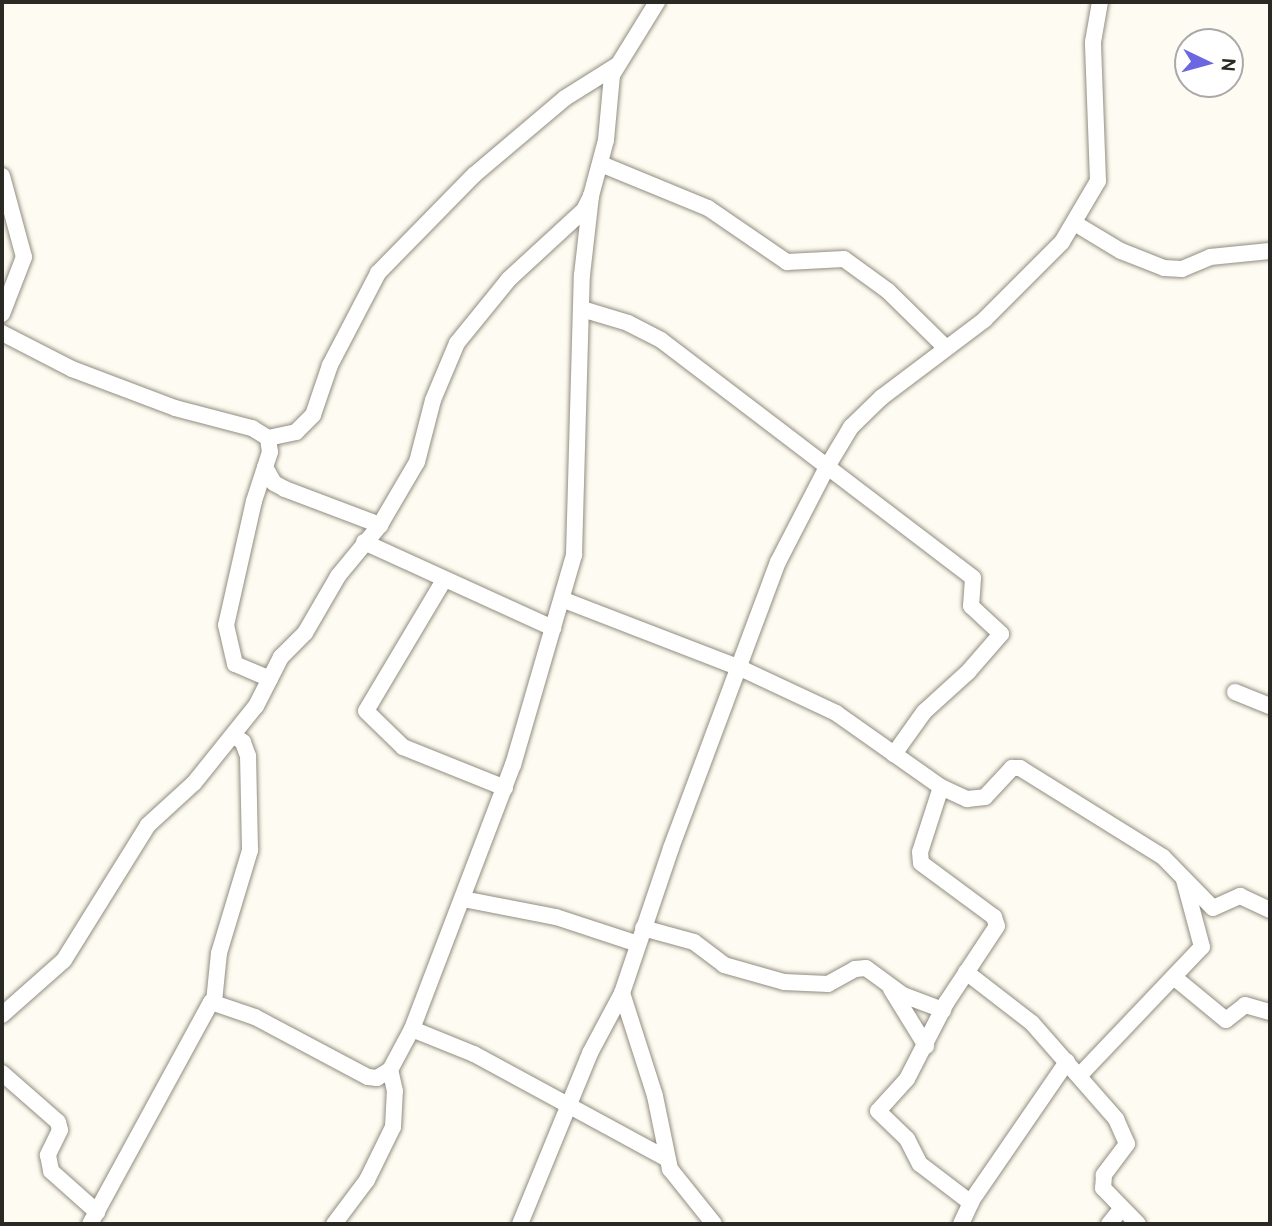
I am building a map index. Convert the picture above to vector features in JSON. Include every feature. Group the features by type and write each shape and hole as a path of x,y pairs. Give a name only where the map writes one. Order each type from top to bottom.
{"street":[{"path":"2,1015 64,960 156,814 194,783 233,735 270,679 281,657 305,633 338,576 380,525 417,462 433,400 457,343 509,279 584,210 601,164 608,90 616,66 657,2"},
{"path":"520,1224 567,1108 622,993 643,928 778,562 827,467 851,427 1003,303 1076,224 1100,168 1093,130 1094,20 1100,2"},
{"path":"2,333 72,369 175,408 252,428 268,438 296,432 313,415 330,365 378,273 474,176 565,98 616,66"},
{"path":"601,164 708,208 787,262 844,259 888,291 946,348"},
{"path":"2,176 24,257 2,314"},
{"path":"214,1002 255,1017 368,1077 377,1078 390,1070 412,1028 505,788 553,628 564,600 577,525 582,309 591,196"},
{"path":"1076,224 1121,251 1164,268 1182,269 1210,257 1270,251"},
{"path":"582,309 661,340 973,578 971,606 1001,634 968,672 924,712 894,754"},
{"path":"268,438 270,453 226,625 234,664 270,679"},
{"path":"265,467 274,483 285,489 380,525"},
{"path":"365,542 553,628"},
{"path":"444,580 366,711 403,747 505,788"},
{"path":"564,600 740,668 836,713 941,787 979,800 1012,768 1020,768 1058,795 1121,827 1173,865 1184,880 1213,908 1240,896 1270,910"},
{"path":"1235,692 1270,706"},
{"path":"214,1002 219,953 250,850 248,756 243,742 233,735"},
{"path":"941,787 920,852 921,863 997,923 993,936 966,972 943,1010 907,1079 878,1113 907,1139 920,1164 971,1203"},
{"path":"1079,1076 1175,978 1203,944 1184,880"},
{"path":"463,899 556,917 638,944"},
{"path":"643,928 694,942 724,965 784,982 828,984 860,967 888,984 943,1010"},
{"path":"966,972 1032,1023 1116,1119 1127,1140 1102,1182 1106,1194 1138,1224"},
{"path":"1175,978 1226,1020 1245,1005 1270,1012"},
{"path":"888,984 926,1046"},
{"path":"622,993 655,1096 667,1160 674,1176 714,1224"},
{"path":"2,1073 58,1122 60,1130 48,1156 51,1171 94,1218 206,1007 214,1002"},
{"path":"412,1028 474,1054 567,1108 667,1160"},
{"path":"961,1224 971,1203 1067,1062"},
{"path":"334,1224 368,1180 393,1127 395,1091 390,1070"},
{"path":"1109,1224 1121,1209"}]}
